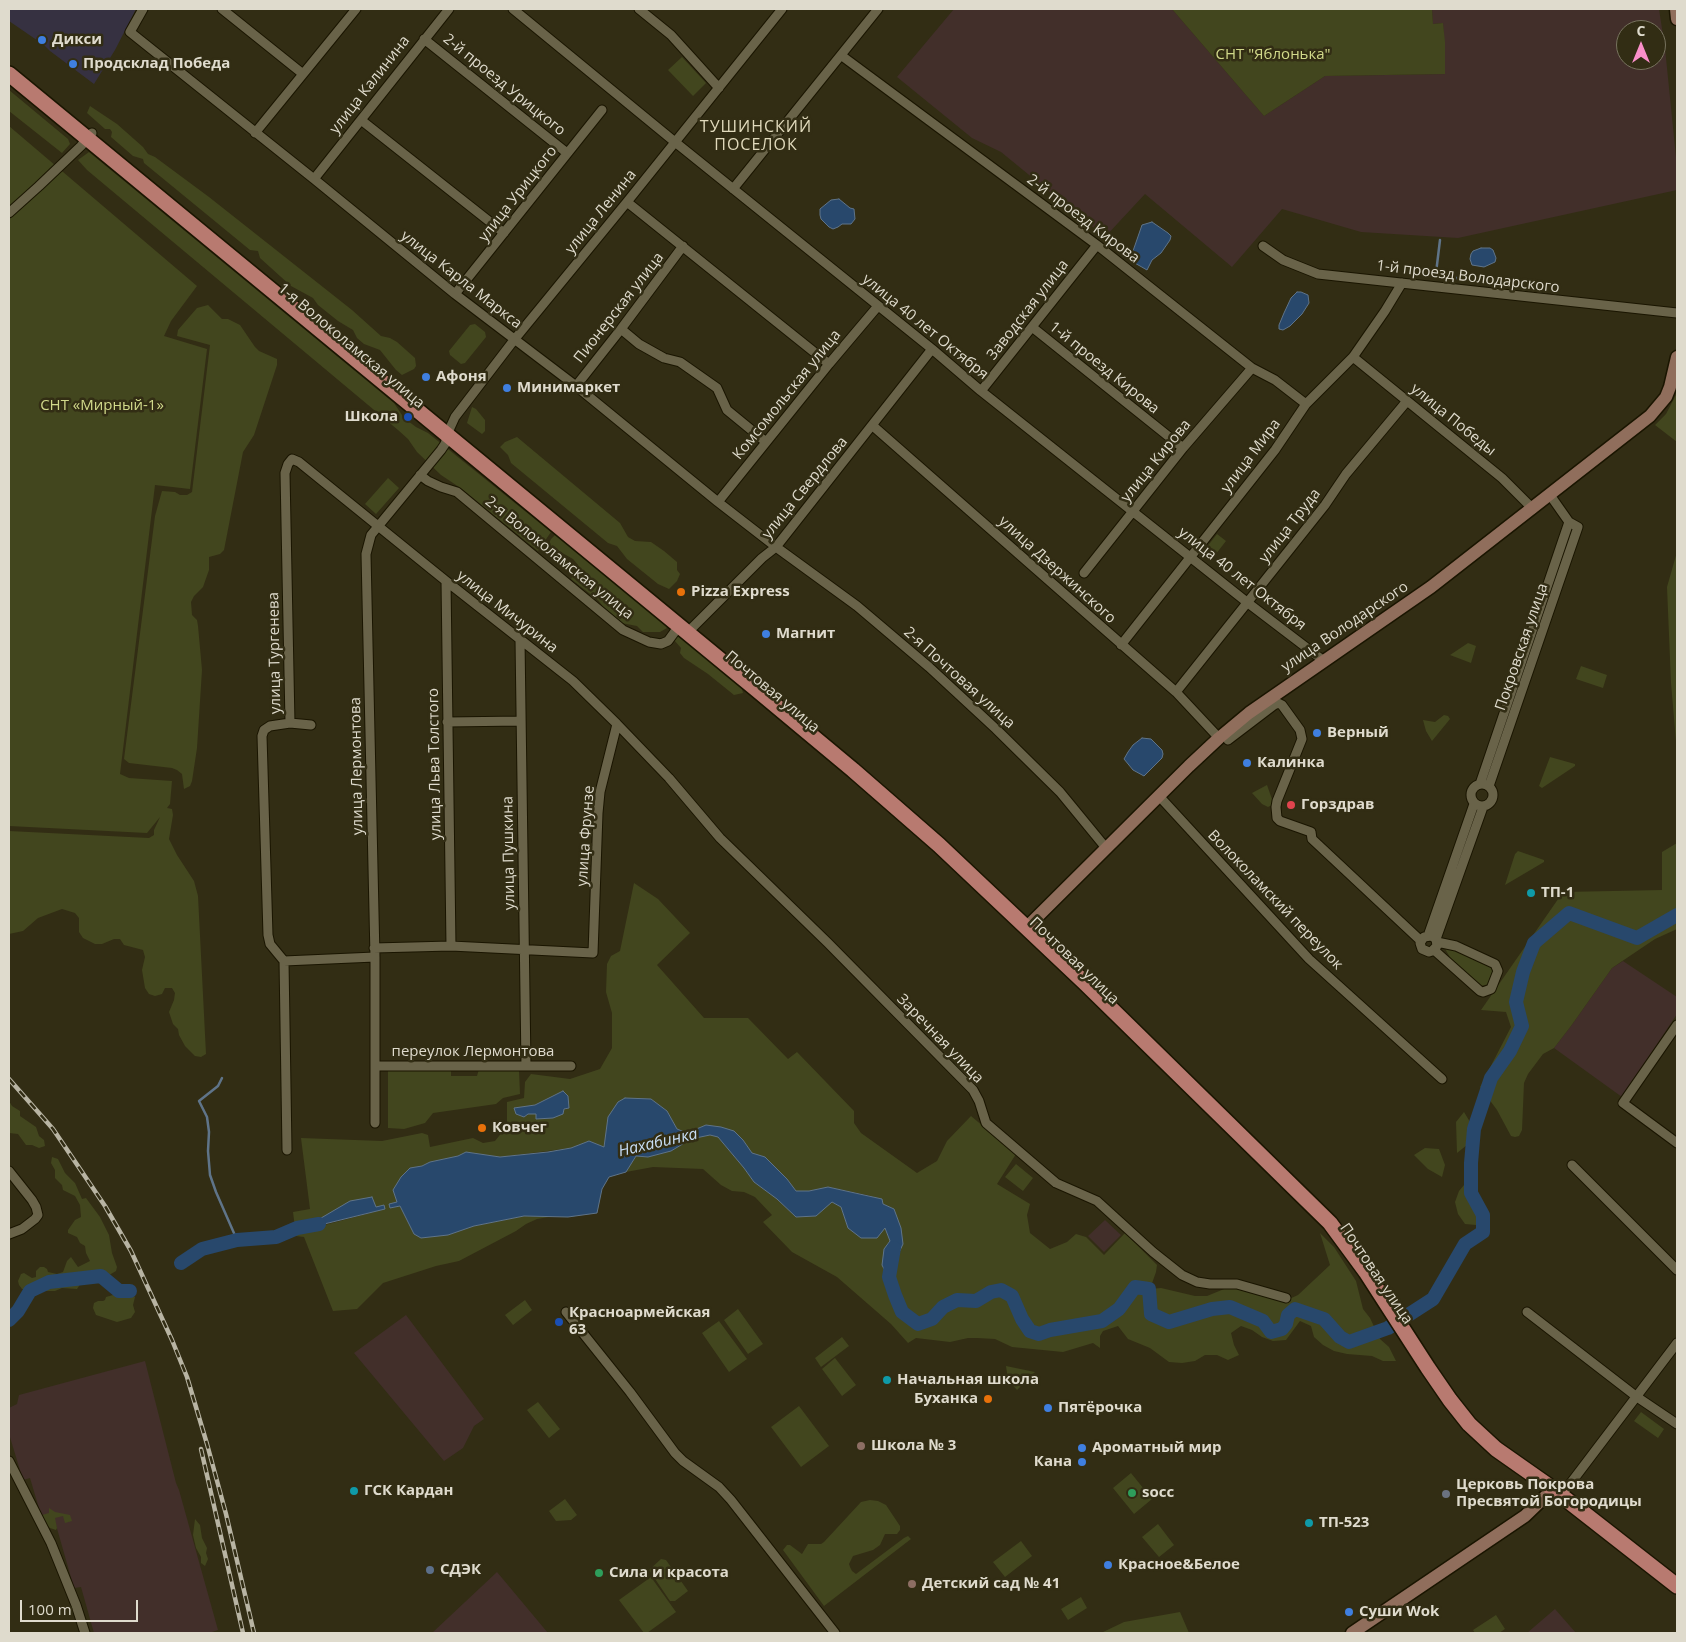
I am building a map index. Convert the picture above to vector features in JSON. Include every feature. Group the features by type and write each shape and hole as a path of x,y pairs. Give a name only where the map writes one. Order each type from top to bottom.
{"main road":[{"name":"1-я Волоколамская улица","path":"9,64 89,136"},
{"name":"1-я Волоколамская улица","path":"9,74 89,136 687,629"},
{"name":"Почтовая улица","path":"687,629 859,764 995,885 1085,983 1330,1224 1392,1305 1412,1336"},
{"path":"1412,1336 1436,1364 1476,1419 1536,1466 1560,1489 1677,1586"},
{"path":"1412,1336 1446,1395 1469,1424 1496,1449 1560,1489 1677,1574"}],"street":[{"name":"улица Карла Маркса","path":"143,9 130,32 314,178 455,294 576,386 776,547"},
{"path":"222,9 303,74"},
{"path":"255,133 356,9"},
{"name":"улица Калинина","path":"314,178 449,9"},
{"name":"улица 40 лет Октября","path":"513,9 932,349 981,391 1324,661"},
{"path":"639,9 670,34 718,88"},
{"name":"улица Ленина","path":"449,432 468,399 514,340 782,9"},
{"path":"733,189 878,9"},
{"path":"1676,9 1677,18"},
{"name":"2-й проезд Урицкого","path":"424,39 567,153"},
{"name":"2-й проезд Кирова","path":"842,56 1097,245 1252,368 1276,380 1306,404"},
{"name":"улица Урицкого","path":"455,294 602,110"},
{"path":"361,120 504,234"},
{"path":"9,213 89,136"},
{"path":"627,202 829,364"},
{"name":"Заводская улица","path":"981,391 1097,245"},
{"name":"Пионерская улица","path":"576,386 683,246"},
{"name":"1-й проезд Володарского","path":"1263,246 1283,260 1318,274 1677,313"},
{"name":"улица Мира","path":"1121,645 1275,450 1306,404 1352,357 1385,311 1402,283"},
{"name":"Комсомольская улица","path":"718,502 878,306"},
{"name":"1-й проезд Кирова","path":"1032,327 1182,448"},
{"path":"621,329 639,344 664,358 680,362 717,388 727,410 766,442"},
{"name":"улица Свердлова","path":"687,629 776,547 932,349"},
{"name":"улица Победы","path":"1352,357 1502,478 1533,509"},
{"name":"улица Володарского","path":"1030,924 1222,736 1249,714 1324,661 1432,588 1650,416 1670,387 1677,357"},
{"name":"улица Кирова","path":"1084,572 1182,448 1252,368"},
{"name":"улица Труда","path":"1176,692 1325,505 1346,474 1408,401"},
{"name":"улица Дзержинского","path":"873,426 1176,692 1222,736"},
{"name":"улица Лермонтова","path":"375,1123 375,952 366,554 371,535 441,450 449,432"},
{"name":"улица Тургенева","path":"284,961 270,944 268,935 262,736 264,730 270,726 290,723 285,473 288,464 292,459 299,462 378,525"},
{"name":"2-я Волоколамская улица","path":"420,475 441,488 457,492 623,630 648,642 661,644 687,629"},
{"name":"Покровская улица","path":"1484,785 1578,527 1569,522 1550,495"},
{"name":"Покровская улица","path":"1484,785 1569,522"},
{"name":"улица Мичурина","path":"378,525 572,681 617,724"},
{"name":"2-я Почтовая улица","path":"776,547 857,606 929,667 1060,792 1106,848"},
{"name":"улица Льва Толстого","path":"446,581 452,946"},
{"name":"улица Пушкина","path":"520,640 526,1066"},
{"path":"1222,736 1228,740 1274,705 1278,703 1282,705 1300,730 1302,739 1277,801 1277,818 1280,821 1311,832 1312,840 1431,942 1480,991 1484,992 1491,989 1498,971 1496,964 1456,946 1431,942"},
{"path":"447,722 521,721"},
{"path":"290,723 311,725"},
{"name":"улица Фрунзе","path":"524,949 593,953 600,792 617,724"},
{"name":"Заречная улица","path":"617,724 669,778 720,838 828,943 972,1090 979,1101 986,1123 1056,1182 1097,1201 1153,1252 1182,1275 1198,1282 1237,1284 1286,1298"},
{"name":"Покровская улица","path":"1484,785 1492,790 1493,798 1487,805 1483,806 1431,942 1474,804 1470,792 1473,788 1484,785"},
{"name":"Волоколамский переулок","path":"1159,796 1309,959 1442,1079"},
{"path":"1474,804 1483,806"},
{"path":"286,1150 284,961 452,946 524,949"},
{"path":"1677,1025 1624,1103 1677,1143"},
{"name":"переулок Лермонтова","path":"375,1066 570,1066"},
{"path":"1572,1165 1677,1270"},
{"path":"9,1170 36,1207 38,1215 22,1229 9,1234"},
{"path":"566,1312 630,1392 675,1453 719,1487 731,1500 835,1633"},
{"path":"1527,1312 1637,1397 1677,1424"},
{"path":"1356,1632 1526,1516 1560,1489 1637,1397 1677,1343"},
{"path":"9,1461 51,1543 85,1633"}],"shaded area":[{"path":"9,9 136,9 115,50 94,84 44,45 9,21"},
{"path":"954,9 1172,9 1264,116 1325,76 1445,74 1443,23 1433,24 1432,9 1659,9 1661,20 1616,20 1616,70 1666,70 1666,58 1677,167 1677,190 1458,238 1361,232 1282,209 1232,267 1145,194 1105,237 1001,152 972,138 897,77"},
{"path":"1623,961 1677,997 1677,1014 1622,1097 1554,1048 1612,968"},
{"path":"1105,1220 1121,1235 1104,1252 1088,1236"},
{"path":"406,1315 484,1419 474,1426 463,1448 444,1461 354,1353"},
{"path":"145,1361 176,1483 218,1630 209,1633 94,1633 81,1587 74,1588 54,1518 41,1515 30,1478 23,1480 9,1434 9,1408 17,1404 19,1395"},
{"path":"497,1572 548,1633 432,1633"},
{"path":"1555,1609 1576,1633 1527,1633"}],"green space":[{"name":"СНТ \"Яблонька\"","path":"1172,9 1432,9 1433,24 1443,23 1445,74 1325,76 1264,116"},
{"path":"682,57 706,83 693,96 668,70"},
{"path":"9,90 68,139 70,144 62,153 9,111"},
{"path":"90,106 117,124 143,147 148,154 155,157 209,197 352,310 381,336 397,342 415,358 416,366 414,369 402,375 380,350 364,344 357,338 353,330 318,305 313,298 291,286 260,258 258,251 250,250 144,163 143,159 133,156 111,137 112,132 110,129 105,129 87,113"},
{"name":"СНТ «Мирный-1»","path":"9,126 197,286 171,321 164,336 207,349 190,489 155,485 120,774 129,778 172,781 170,804 167,808 172,809 173,815 169,839 194,881 198,896 206,1054 201,1057 195,1056 185,1046 178,1029 173,1024 169,1012 175,993 172,988 165,988 162,994 155,996 149,994 145,988 142,970 145,957 143,950 124,945 120,939 95,944 83,938 79,932 79,918 75,913 62,909 38,918 23,931 9,934 9,831 149,838 154,835 154,830 160,817 147,833 9,826"},
{"path":"89,152 394,403 404,418 428,433 551,532 538,551 462,489 441,475 398,430 87,170 78,160"},
{"path":"208,305 222,319 228,319 240,325 259,351 277,359 277,365 254,435 243,452 224,550 220,554 209,557 209,570 203,587 191,602 192,615 197,620 198,626 202,670 197,748 192,781 190,786 184,789 182,774 177,770 129,763 124,759 155,516 162,491 175,492 180,495 187,495 192,492 210,345 177,336 178,330 197,308"},
{"path":"475,324 485,332 486,337 465,363 461,364 450,355 449,351 470,325"},
{"path":"1677,393 1677,442 1655,425 1666,414"},
{"path":"472,407 485,420 485,431 482,434 467,423"},
{"path":"517,437 620,523 628,537 635,541 651,542 677,562 677,570 680,574 677,581 669,589 658,584 627,559 617,546 608,543 511,463 508,455 500,447 505,442"},
{"path":"388,478 399,488 376,514 365,504"},
{"path":"556,534 663,621 667,628 660,632 643,632 637,626 621,623 611,617 598,600 571,579 578,565 573,559 548,545"},
{"path":"1217,534 1226,541 1212,559 1203,552"},
{"path":"1677,552 1677,753 1671,683 1667,587"},
{"path":"678,633 742,689 743,693 734,695 684,658 680,653 681,648 674,640"},
{"path":"1468,643 1476,646 1471,663 1450,655"},
{"path":"1581,666 1607,675 1603,688 1576,679"},
{"path":"1444,715 1450,719 1432,741 1426,731 1423,720 1435,722"},
{"path":"1550,757 1575,764 1575,766 1542,788 1539,786"},
{"path":"1267,785 1273,802 1268,807 1262,804 1252,793"},
{"path":"1677,843 1677,929 1655,939 1612,968 1554,1048 1543,1054 1528,1074 1524,1083 1522,1130 1519,1136 1511,1136 1497,1110 1480,1087 1511,1027 1506,1012 1481,1010 1563,892 1662,890 1662,852"},
{"path":"1518,851 1544,860 1544,862 1505,885 1515,854"},
{"path":"634,883 658,899 690,933 657,965 704,1018 748,1018 788,1059 797,1052 854,1111 854,1123 861,1133 917,1173 937,1161 947,1141 971,1116 1016,1154 997,1184 1030,1204 1027,1215 1030,1233 1050,1249 1067,1242 1076,1234 1086,1237 1104,1255 1125,1233 1157,1265 1150,1289 1161,1288 1195,1296 1207,1296 1229,1287 1287,1300 1298,1295 1330,1265 1320,1233 1334,1247 1356,1281 1363,1309 1370,1318 1380,1339 1389,1347 1396,1361 1383,1361 1372,1356 1334,1351 1314,1337 1311,1326 1300,1321 1286,1340 1273,1341 1241,1326 1231,1333 1239,1355 1228,1360 1217,1355 1205,1355 1195,1361 1182,1363 1169,1362 1150,1348 1128,1339 1118,1326 1103,1331 1100,1336 1100,1348 1093,1343 1063,1352 1012,1347 995,1339 968,1338 950,1342 916,1338 908,1343 891,1324 837,1277 792,1252 763,1222 772,1215 755,1197 744,1192 732,1191 721,1185 703,1169 653,1167 626,1172 636,1156 648,1157 671,1151 691,1139 710,1135 718,1137 754,1182 777,1199 796,1217 816,1216 831,1201 841,1207 848,1228 885,1228 895,1261 894,1209 883,1204 881,1199 828,1187 809,1191 796,1191 765,1157 752,1153 743,1140 706,1125 687,1133 677,1129 667,1111 651,1099 642,1099 608,1117 604,1147 589,1141 571,1148 500,1157 466,1152 458,1156 410,1168 397,1202 389,1204 390,1208 400,1206 414,1234 448,1235 474,1226 524,1216 549,1217 537,1219 526,1224 459,1261 436,1266 383,1283 357,1309 333,1311 304,1237 296,1236 293,1212 310,1209 301,1138 382,1141 422,1133 428,1135 430,1147 473,1138 483,1143 495,1141 507,1126 507,1102 524,1098 525,1082 531,1074 570,1079 600,1069 612,1048 612,1013 606,992 607,964 611,956 620,951","holes":["563,1091 568,1096 569,1108 536,1119 536,1114 528,1114 524,1117 516,1114","385,1209 321,1226 300,1230 300,1225"]},
{"path":"1444,947 1459,948 1492,964 1496,971 1489,984 1481,986 1451,959"},
{"path":"451,1069 451,1076 477,1076 479,1069 519,1070 520,1094 503,1098 496,1104 433,1113 425,1123 404,1129 388,1128 388,1070"},
{"path":"9,1101 12,1106 20,1111 20,1116 36,1127 39,1136 44,1140 45,1146 39,1148 26,1145 18,1134 9,1133"},
{"path":"1464,1112 1470,1122 1467,1133 1467,1145 1457,1153 1456,1122"},
{"path":"1425,1148 1439,1149 1445,1165 1442,1177 1428,1169 1414,1155"},
{"path":"52,1157 58,1159 65,1173 75,1183 82,1199 86,1198 100,1217 109,1235 117,1267 116,1271 99,1281 95,1283 92,1281 81,1283 77,1289 62,1288 55,1291 46,1291 41,1289 22,1289 18,1281 21,1274 24,1273 32,1278 36,1277 36,1271 40,1267 44,1267 48,1272 57,1274 63,1272 67,1261 71,1257 78,1267 90,1261 85,1246 80,1243 77,1237 68,1233 75,1220 81,1217 80,1205 75,1196 63,1190 62,1185 55,1178 55,1170 51,1163"},
{"path":"1016,1164 1033,1178 1023,1191 1005,1177"},
{"path":"1464,1185 1471,1187 1477,1196 1483,1215 1476,1225 1465,1224 1458,1214 1455,1202 1459,1191"},
{"path":"127,1291 135,1297 133,1305 135,1312 131,1318 117,1322 96,1315 93,1308 94,1303 105,1300 106,1297"},
{"path":"525,1300 532,1310 513,1325 505,1315"},
{"path":"738,1309 763,1344 748,1354 724,1320"},
{"path":"719,1321 747,1359 729,1372 702,1333"},
{"path":"842,1337 849,1346 821,1367 815,1358"},
{"path":"835,1358 856,1385 842,1396 822,1369"},
{"path":"1006,1366 1035,1372 1017,1390 1008,1380"},
{"path":"538,1402 560,1429 549,1438 527,1410"},
{"path":"799,1406 829,1446 801,1467 771,1427"},
{"path":"1641,1412 1664,1429 1658,1438 1634,1421"},
{"name":"socc","path":"1131,1473 1152,1499 1134,1514 1113,1488"},
{"path":"565,1499 577,1515 571,1520 556,1521 549,1511"},
{"path":"870,1500 886,1505 900,1526 900,1530 897,1534 885,1534 880,1545 873,1550 853,1556 849,1564 852,1571 856,1574 904,1538 908,1536 911,1539 824,1606 783,1550 787,1545 790,1545 802,1554 808,1544 821,1544 861,1502"},
{"path":"39,1508 42,1515 49,1513 49,1508 55,1512 70,1515 72,1521 65,1523 63,1516 55,1518 56,1530 50,1528 45,1524 38,1510"},
{"path":"195,1519 200,1525 202,1538 207,1548 208,1559 205,1566 201,1563 201,1557 196,1548 193,1535"},
{"path":"1158,1524 1174,1545 1159,1557 1142,1537"},
{"path":"1021,1541 1032,1556 1005,1577 993,1562"},
{"path":"661,1559 666,1560 688,1591 675,1601 670,1601 649,1570"},
{"path":"651,1577 676,1612 647,1633 644,1633 619,1600"},
{"path":"1081,1597 1087,1608 1068,1620 1061,1609"},
{"path":"1180,1612 1189,1633 1101,1633 1124,1622"},
{"path":"1496,1615 1505,1629 1499,1633 1475,1633 1473,1630"}],"water":[{"path":"839,199 854,209 855,219 851,224 842,224 833,229 821,219 820,209 831,200"},
{"path":"1152,222 1171,236 1161,253 1152,260 1147,270 1133,262 1133,251 1142,225"},
{"path":"1481,248 1493,250 1496,258 1495,262 1484,267 1472,265 1471,254 1473,251"},
{"path":"1297,292 1308,295 1309,303 1302,314 1290,326 1283,330 1279,329 1291,298"},
{"path":"1142,738 1151,739 1162,750 1163,754 1162,758 1144,776 1133,770 1124,759 1133,745"},
{"path":"563,1091 568,1096 569,1108 564,1109 563,1114 553,1118 536,1119 536,1114 528,1114 524,1117 516,1114 514,1108 535,1105"},
{"path":"625,1098 651,1099 667,1111 677,1129 687,1133 706,1125 734,1131 752,1153 765,1157 796,1191 809,1191 828,1187 882,1199 883,1204 894,1209 901,1228 903,1244 895,1261 885,1271 882,1265 884,1249 890,1241 885,1228 877,1238 861,1238 848,1228 841,1207 832,1202 816,1216 796,1217 777,1199 754,1182 718,1137 710,1135 691,1139 671,1151 648,1157 636,1156 626,1172 609,1177 602,1189 597,1213 568,1217 524,1216 474,1226 448,1235 421,1238 414,1234 400,1206 390,1208 389,1204 397,1202 393,1190 401,1177 410,1168 422,1166 430,1162 458,1156 466,1152 500,1157 548,1152 571,1148 589,1141 604,1147 608,1117 618,1102"},
{"path":"372,1197 376,1207 384,1205 385,1209 300,1230 300,1225 316,1221 350,1201"}],"waterway":[{"path":"1440,240 1436,273 1446,277"},
{"path":"1456,278 1516,285 1523,288"},
{"name":"Нахабинка","path":"894,1248 889,1277 902,1312 918,1324 932,1319 943,1307 957,1300 976,1301 991,1292 1001,1290 1012,1296 1022,1319 1030,1331 1039,1334 1050,1330 1102,1321 1119,1309 1135,1287 1149,1289 1151,1314 1169,1322 1212,1309 1230,1307 1263,1321 1271,1332 1282,1329 1286,1324 1288,1315 1295,1309 1324,1319 1340,1337 1349,1342 1388,1328 1433,1299 1465,1244 1483,1232 1483,1215 1471,1193 1474,1129 1491,1078 1510,1051 1522,1026 1516,1002 1523,972 1534,943 1569,913 1637,938 1677,915"},
{"path":"222,1078 218,1086 199,1101 207,1117 210,1175 237,1240"},
{"name":"Нахабинка","path":"181,1263 202,1249 237,1240 276,1237 297,1228 319,1224"},
{"name":"Нахабинка","path":"9,1320 18,1311 30,1291 49,1282 101,1276 119,1291 130,1291"}],"railway":[{"path":"9,1079 53,1129 105,1206 131,1251 172,1340 187,1377 207,1444 226,1514 254,1633"},
{"path":"201,1449 243,1633"}],"place":[{"name":"Дикси","path":"42,40"},
{"name":"Продсклад Победа","path":"73,64"},
{"name":"Афоня","path":"426,377"},
{"name":"Минимаркет","path":"507,388"},
{"name":"Школа","path":"408,417"},
{"name":"Pizza Express","path":"681,592"},
{"name":"Магнит","path":"766,634"},
{"name":"Верный","path":"1317,733"},
{"name":"Калинка","path":"1247,763"},
{"name":"Горздрав","path":"1291,805"},
{"name":"ТП-1","path":"1531,893"},
{"name":"Ковчег","path":"482,1128"},
{"name":"Красноармейская 63","path":"559,1322"},
{"name":"Начальная школа","path":"887,1380"},
{"name":"Буханка","path":"988,1399"},
{"name":"Пятёрочка","path":"1048,1408"},
{"name":"Школа № 3","path":"861,1446"},
{"name":"Ароматный мир","path":"1082,1448"},
{"name":"Кана","path":"1082,1462"},
{"name":"ГСК Кардан","path":"354,1491"},
{"name":"socc","path":"1132,1493"},
{"name":"Церковь Покрова Пресвятой Богородицы","path":"1446,1494"},
{"name":"ТП-523","path":"1309,1523"},
{"name":"Красное&Белое","path":"1108,1565"},
{"name":"СДЭК","path":"430,1570"},
{"name":"Сила и красота","path":"599,1573"},
{"name":"Детский сад № 41","path":"912,1584"},
{"name":"Суши Wok","path":"1349,1612"}],"district":[{"name":"ТУШИНСКИЙ ПОСЕЛОК","path":"756,136"}]}
